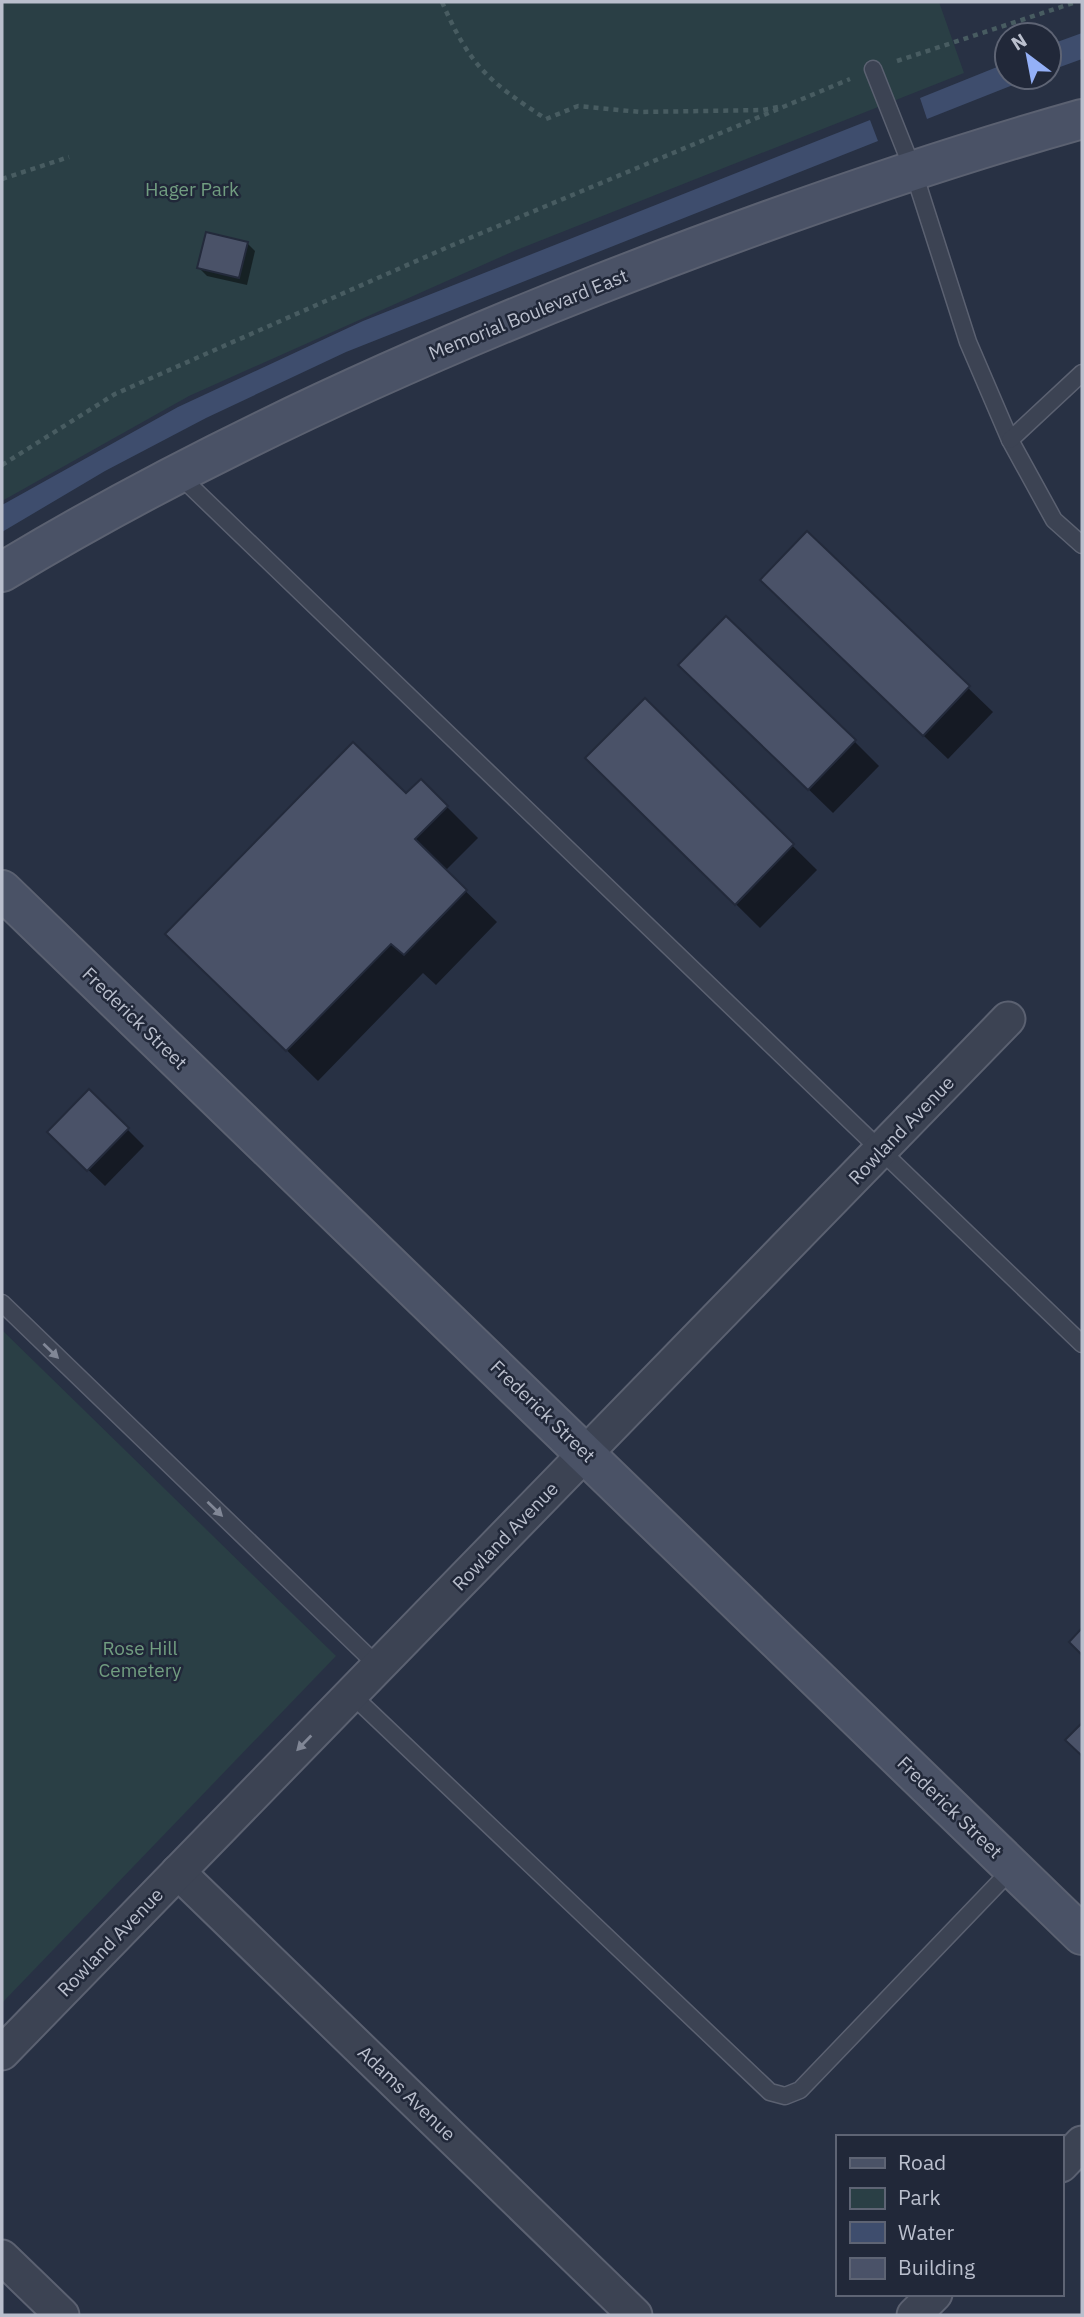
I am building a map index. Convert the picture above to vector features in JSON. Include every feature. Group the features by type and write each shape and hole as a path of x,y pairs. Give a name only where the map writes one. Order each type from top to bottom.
{"main road":[{"name":"Memorial Boulevard East","path":"2,572 176,472 302,411 478,332 695,246 913,170 1082,119"},
{"name":"Frederick Street","path":"2,890 1082,1935"}],"street":[{"name":"Rowland Avenue","path":"2,2053 1009,1018"},
{"name":"Adams Avenue","path":"178,1872 635,2315"},
{"path":"1063,2163 1082,2143"},
{"path":"2,2257 62,2315"},
{"path":"914,2315 933,2296"}],"lane":[{"path":"873,69 913,170 968,342 1010,440 1054,520 1082,545"},
{"path":"1010,440 1082,373"},
{"path":"176,472 1082,1344"},
{"path":"2,1303 378,1666"},
{"path":"351,1694 770,2092 785,2096 800,2090 1013,1868"}],"path":[{"path":"442,2 461,45 495,86 546,119 578,106 640,112 763,110 793,105"},
{"path":"2,465 114,394 448,247 793,105 873,69 1076,2"},
{"path":"2,179 69,158"}],"green space":[{"name":"Hager Park","path":"2,2 939,2 964,73 514,251 189,396 2,501"},
{"name":"Rose Hill Cemetery","path":"2,1330 336,1656 2,2003"}],"water":[{"path":"1082,33 1082,59 1063,66 1063,40"},
{"path":"993,69 993,91 998,91 927,119 920,98"},
{"path":"870,120 878,141 346,352 206,418 105,471 2,532 2,505 178,407 363,321"}],"building":[{"path":"206,232 248,242 239,278 197,268"},
{"path":"807,531 970,686 923,736 760,580"},
{"path":"726,616 856,740 808,790 678,665"},
{"path":"645,698 794,844 735,905 585,758"},
{"path":"353,742 406,793 421,779 448,806 415,839 467,890 404,955 391,944 286,1051 165,934"},
{"path":"89,1089 129,1128 87,1171 47,1132"},
{"path":"1082,1628 1082,1655 1069,1642"},
{"path":"1082,1723 1082,1756 1065,1740"}]}
